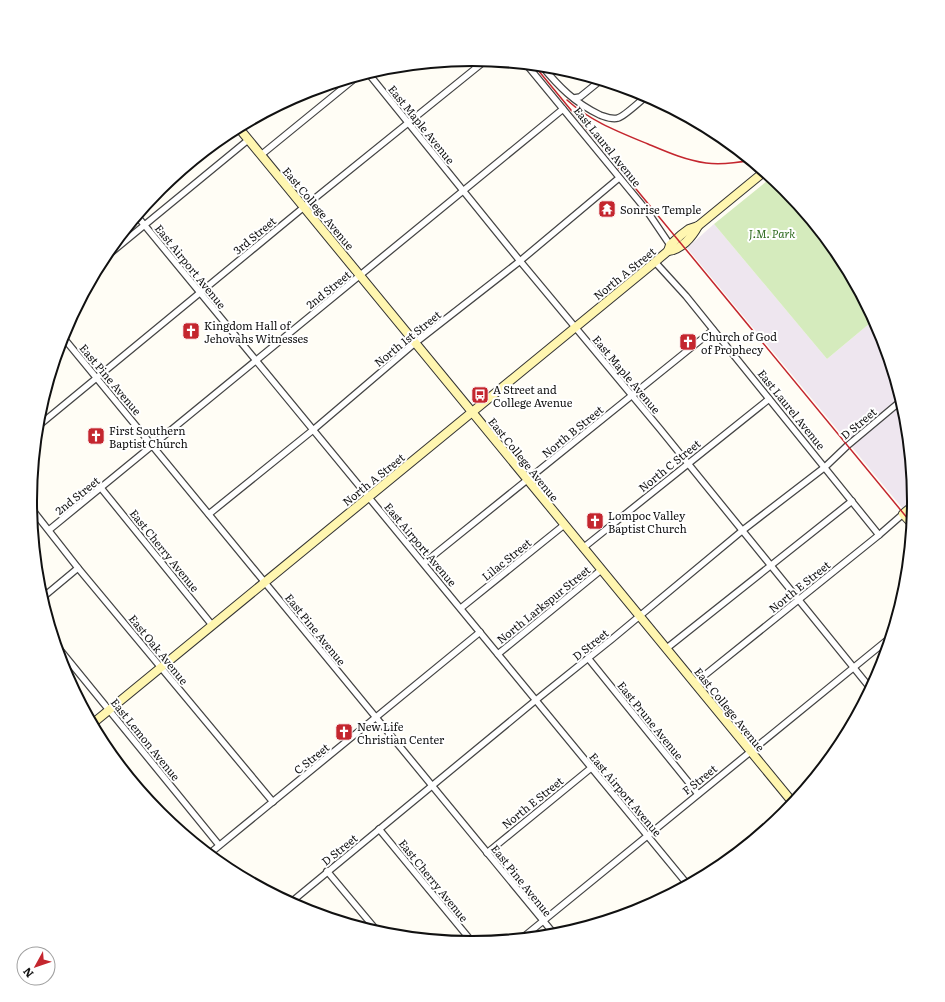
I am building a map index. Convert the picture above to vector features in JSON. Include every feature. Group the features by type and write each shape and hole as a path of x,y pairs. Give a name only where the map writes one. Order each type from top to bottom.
{"street":[{"name":"3rd Street","path":"44,421 304,207 479,66"},
{"name":"East Laurel Avenue","path":"530,69 654,220 669,248"},
{"name":"East Laurel Avenue","path":"547,72 556,83 581,105 606,117 613,119 619,118 642,100"},
{"name":"East Maple Avenue","path":"372,78 520,261 743,530 867,685"},
{"path":"261,156 348,84"},
{"path":"574,98 580,97 596,84"},
{"name":"2nd Street","path":"49,530 563,109"},
{"name":"East College Avenue","path":"242,132 416,342 527,480 790,799"},
{"path":"120,245 248,140"},
{"name":"North A Street","path":"96,721 655,262 669,248 675,250 687,241 694,235 698,226 761,175"},
{"name":"North 1st Street","path":"209,514 313,430 416,342 520,261 620,178"},
{"name":"East Airport Avenue","path":"140,220 685,881"},
{"name":"East Laurel Avenue","path":"655,262 686,296 768,399 880,535"},
{"name":"North B Street","path":"424,563 713,330"},
{"name":"East Pine Avenue","path":"67,342 550,929"},
{"name":"North C Street","path":"583,548 768,399"},
{"name":"D Street","path":"295,898 743,530 825,467 847,446 897,404"},
{"name":"East Cherry Avenue","path":"101,488 212,625"},
{"path":"667,648 852,501"},
{"name":"North E Street","path":"695,683 880,535 908,510"},
{"path":"903,514 907,519"},
{"name":"East Oak Avenue","path":"38,516 78,568 273,802"},
{"name":"Lilac Street","path":"461,608 564,525"},
{"path":"47,594 78,568"},
{"name":"North Larkspur Street","path":"498,654 601,570"},
{"name":"C Street","path":"213,851 480,632"},
{"name":"F Street","path":"528,933 884,642"},
{"name":"East Lemon Avenue","path":"66,657 219,846"},
{"name":"East Prune Avenue","path":"588,658 698,794"},
{"name":"North E Street","path":"487,853 591,768"},
{"name":"East Cherry Avenue","path":"379,829 467,936"},
{"path":"328,871 372,925"}],"shaded area":[{"path":"714,224 827,359 870,323 885,361 900,416 907,473 908,514 687,248"}],"green space":[{"name":"J.M. Park","path":"767,181 800,214 835,259 850,283 870,323 827,359 714,224"}],"railway":[{"path":"539,71 907,518"},
{"path":"567,100 595,120 626,135 683,158 698,162 717,164 745,161"}],"place":[{"name":"Sonrise Temple","path":"607,209"},
{"name":"Kingdom Hall of Jehovahs Witnesses","path":"191,331"},
{"name":"Church of God of Prophecy","path":"688,342"},
{"name":"A Street and College Avenue","path":"480,395"},
{"name":"First Southern Baptist Church","path":"96,436"},
{"name":"Lompoc Valley Baptist Church","path":"595,521"},
{"name":"New Life Christian Center","path":"344,732"}]}
